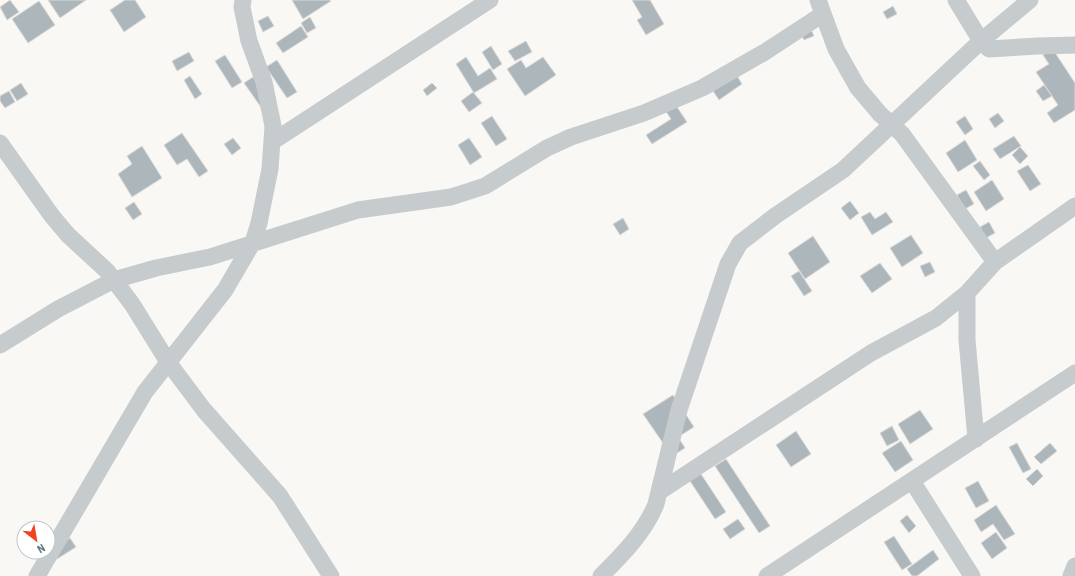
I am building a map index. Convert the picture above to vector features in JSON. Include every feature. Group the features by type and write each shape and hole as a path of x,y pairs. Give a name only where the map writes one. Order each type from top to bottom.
{"street":[{"path":"36,576 145,392 189,338 225,290 253,242 270,170 273,126 264,82 249,42 242,7 243,0"},
{"path":"272,142 490,0"},
{"path":"956,0 981,41 991,50 1038,46 1075,45"},
{"path":"601,576 643,530 650,518 659,492 679,410 733,253 740,244 763,224 843,170 981,41 1030,0"},
{"path":"0,345 58,309 114,280 210,257 253,242 358,210 452,197 485,186 547,148 571,137 644,113 702,88 759,56 821,7 836,49 858,88 880,114 893,124 995,262"},
{"path":"0,143 52,216 68,235 107,270 132,304 168,362 204,410 280,496 331,576"},
{"path":"659,492 871,353 936,318 967,293 995,262 1075,206"},
{"path":"967,293 967,340 976,439"},
{"path":"767,576 1075,373"},
{"path":"912,481 972,576"},
{"path":"1071,576 1075,566"}],"building":[{"path":"10,0 19,12 7,20 0,7"},
{"path":"48,0 86,0 60,18"},
{"path":"125,0 135,0 146,17 124,32 110,10"},
{"path":"292,0 330,0 331,1 303,19"},
{"path":"632,0 650,0 664,24 646,35 637,20 642,17"},
{"path":"39,1 55,25 28,43 12,19"},
{"path":"893,6 897,14 887,19 883,12"},
{"path":"268,16 274,26 263,32 258,21"},
{"path":"310,17 316,28 307,33 301,23"},
{"path":"809,25 814,36 804,40 799,30"},
{"path":"301,26 308,37 283,53 276,43"},
{"path":"526,41 532,52 515,61 508,51"},
{"path":"491,46 502,64 493,70 482,52"},
{"path":"1052,48 1075,83 1075,110 1054,123 1047,113 1058,105 1036,72 1049,64 1043,55"},
{"path":"189,52 194,61 177,71 172,61"},
{"path":"225,55 242,82 232,88 215,61"},
{"path":"466,57 478,76 490,68 497,79 474,93 456,64"},
{"path":"543,57 556,75 525,96 507,69 521,60 526,68"},
{"path":"277,60 297,92 287,98 266,67"},
{"path":"731,66 742,84 719,100 713,91"},
{"path":"190,76 202,94 195,99 184,80"},
{"path":"253,77 272,104 263,110 244,83"},
{"path":"21,83 28,94 17,101 10,90"},
{"path":"432,83 437,88 427,96 423,90"},
{"path":"1044,85 1052,96 1043,101 1036,91"},
{"path":"9,91 15,102 5,108 0,101 0,96"},
{"path":"473,92 482,103 469,112 461,101"},
{"path":"673,101 687,122 652,144 646,135 671,119 663,107"},
{"path":"998,113 1004,121 995,128 989,119"},
{"path":"492,116 507,139 496,146 481,123"},
{"path":"965,116 973,129 965,135 956,122"},
{"path":"182,133 208,171 199,177 187,159 177,165 164,145"},
{"path":"1014,136 1021,146 1000,159 993,149"},
{"path":"233,138 241,148 232,155 224,144"},
{"path":"469,138 482,157 470,165 458,145"},
{"path":"965,140 977,160 958,172 946,153"},
{"path":"142,146 162,178 132,197 118,174 132,164 127,156"},
{"path":"1020,147 1028,156 1020,164 1012,155"},
{"path":"980,161 990,175 984,180 973,166"},
{"path":"1028,165 1041,184 1030,191 1017,171"},
{"path":"992,180 1004,199 986,211 974,192"},
{"path":"966,190 974,204 965,209 957,195"},
{"path":"850,201 859,213 850,220 841,208"},
{"path":"134,202 142,214 133,220 125,208"},
{"path":"870,212 875,219 886,212 893,222 872,235 861,217"},
{"path":"623,218 629,229 620,235 613,224"},
{"path":"989,222 995,233 986,238 980,227"},
{"path":"911,235 923,253 902,267 890,248"},
{"path":"813,236 830,262 805,279 788,253"},
{"path":"930,262 935,272 925,277 920,266"},
{"path":"880,263 892,279 872,293 860,276"},
{"path":"799,271 812,291 804,296 791,276"},
{"path":"673,395 694,427 678,437 685,448 672,456 643,414"},
{"path":"920,410 933,429 910,444 898,424"},
{"path":"892,426 899,440 887,446 880,433"},
{"path":"796,431 811,454 791,467 776,445"},
{"path":"901,441 913,460 895,472 882,453"},
{"path":"1017,443 1031,469 1023,473 1009,447"},
{"path":"1050,443 1057,451 1041,464 1034,457"},
{"path":"726,459 770,526 759,533 715,466"},
{"path":"1037,469 1043,476 1033,486 1026,479"},
{"path":"701,474 726,512 715,519 690,481"},
{"path":"978,481 989,501 976,508 965,488"},
{"path":"996,505 1015,534 1004,540 993,524 981,532 974,520"},
{"path":"907,515 916,526 909,533 900,521"},
{"path":"738,519 745,529 730,539 723,529"},
{"path":"996,532 1007,548 992,559 981,543"},
{"path":"894,536 912,564 902,570 884,542"},
{"path":"70,538 76,547 57,559 56,547"},
{"path":"933,550 939,559 917,576 912,576 907,569"}]}
